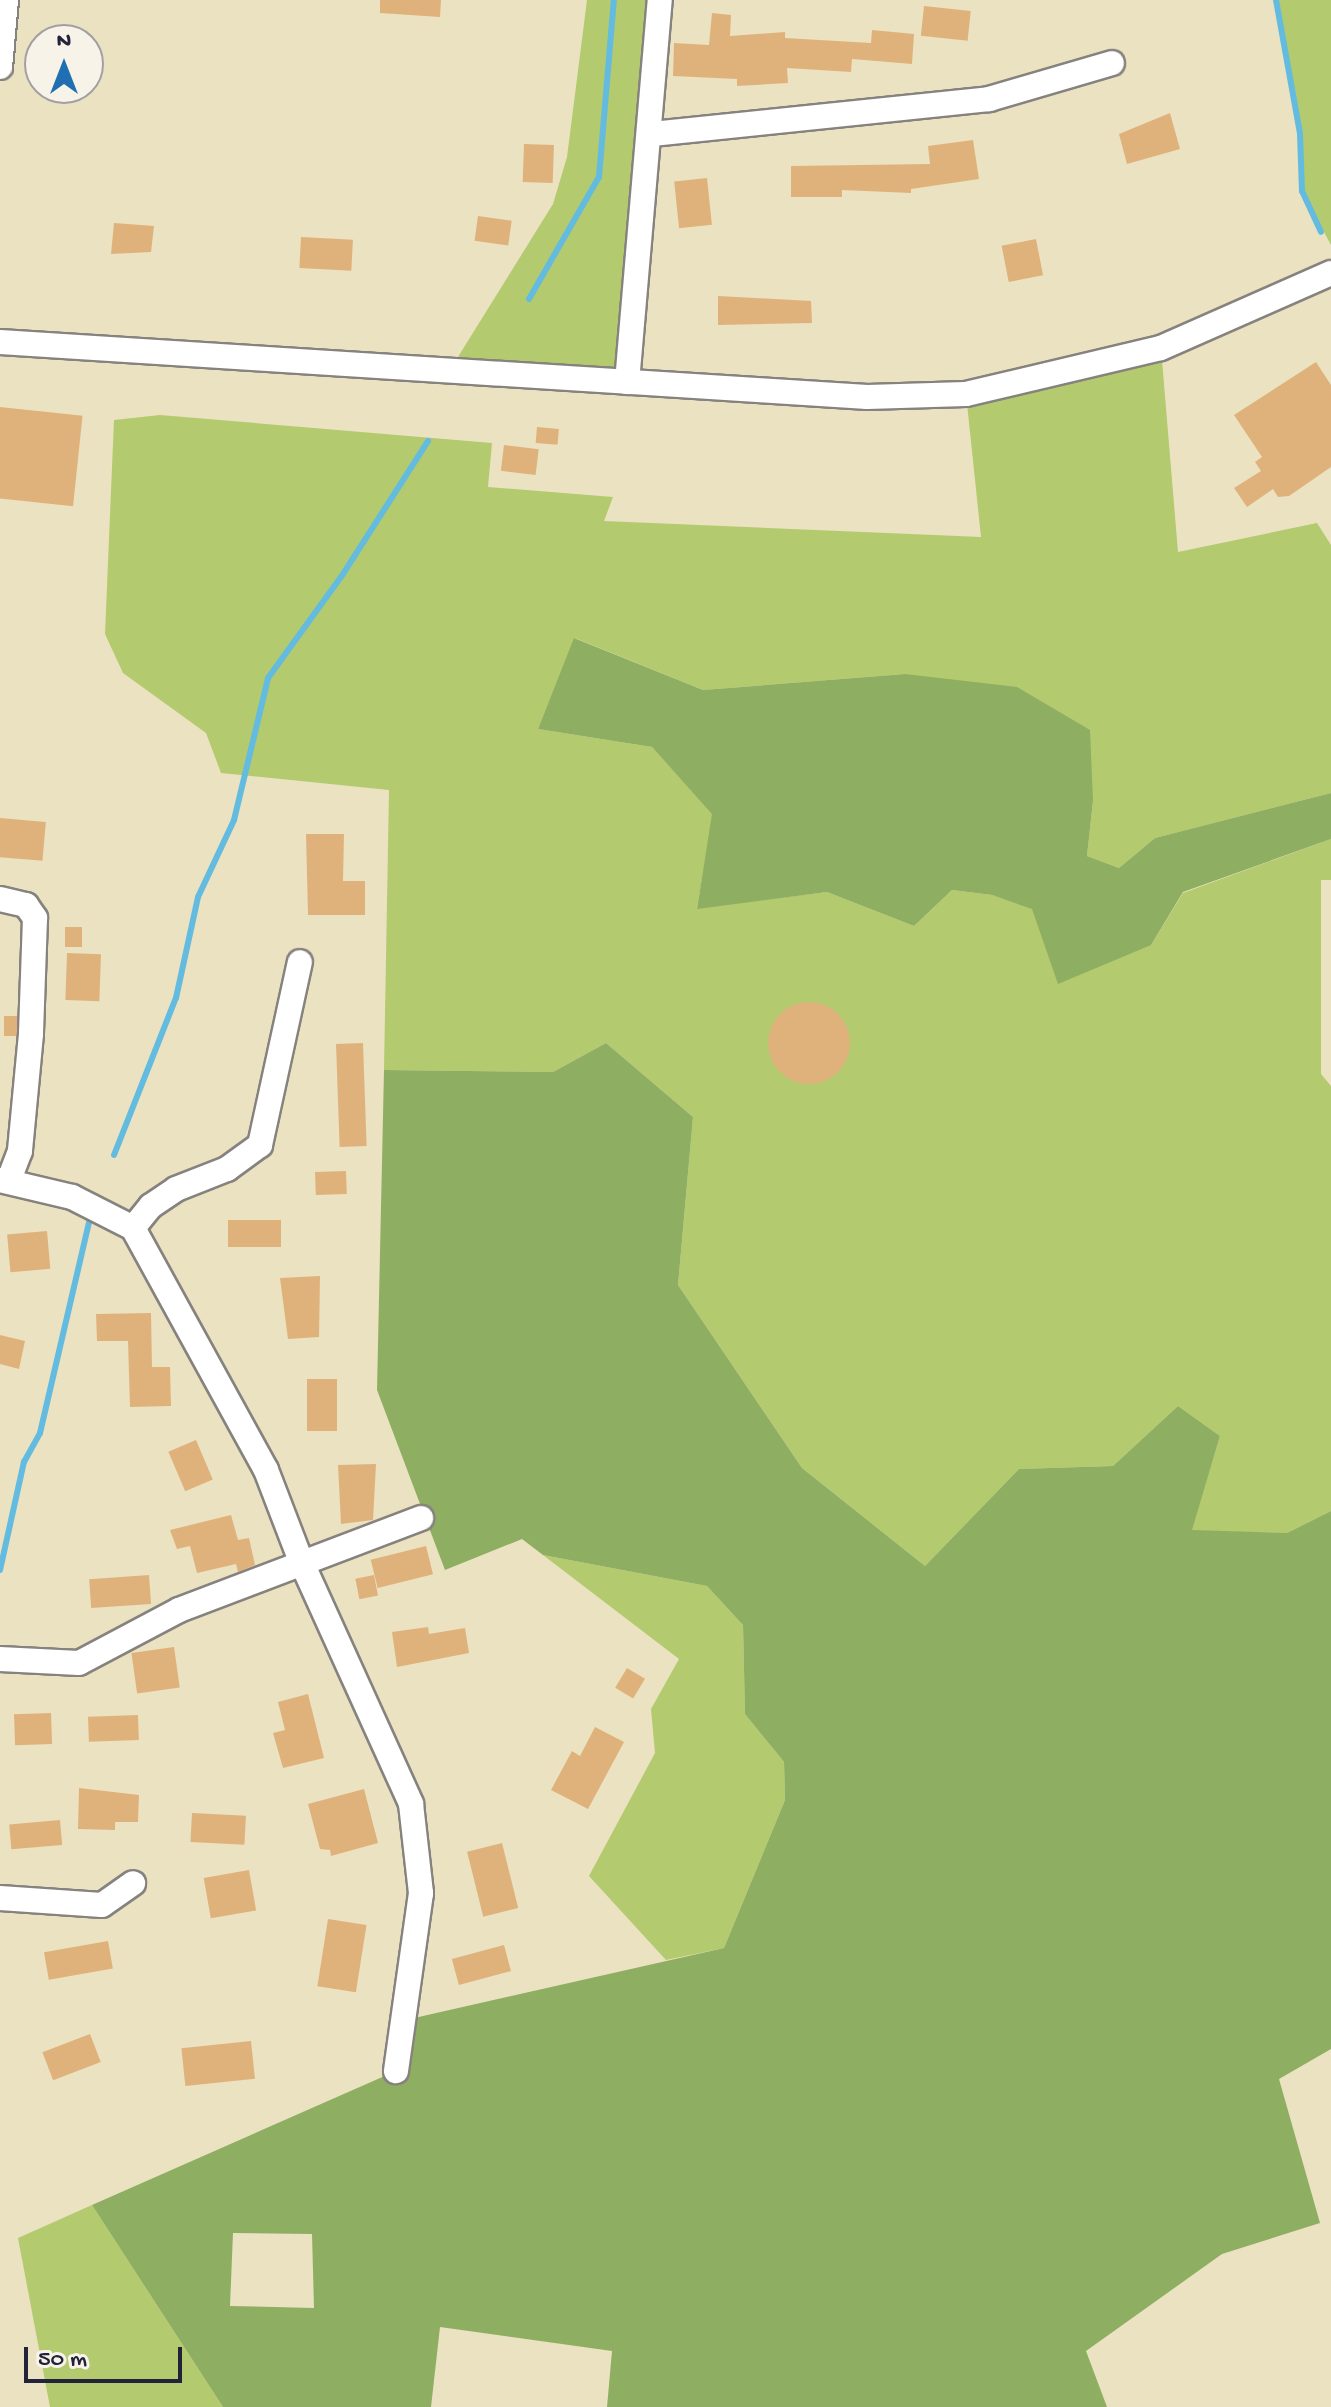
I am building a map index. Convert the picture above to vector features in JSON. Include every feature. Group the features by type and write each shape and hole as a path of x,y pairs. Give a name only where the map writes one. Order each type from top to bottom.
{"street":[{"path":"0,67 6,0"},
{"path":"627,382 652,134 660,0"},
{"path":"652,134 989,99 1112,63"},
{"path":"0,342 867,397 966,394 1161,348 1331,273"},
{"path":"0,899 26,905 35,918 20,1151 5,1180 72,1197 133,1228 266,1470 301,1561 411,1804 421,1893 396,2071"},
{"path":"133,1228 151,1206 176,1189 227,1169 260,1145 300,962"},
{"path":"0,1659 79,1663 179,1610 301,1561 421,1518"},
{"path":"0,1898 102,1905 133,1883"}],"green space":[{"path":"587,0 660,0 627,382 448,373 553,204 567,157"},
{"path":"1276,0 1331,0 1331,245 1302,191 1300,134"},
{"path":"1161,348 1178,552 1317,523 1331,545 1331,793 1155,838 1119,868 1087,856 1093,801 905,674 703,690 575,638 538,729 652,747 713,814 697,908 827,892 914,926 952,890 992,895 1151,945 1183,893 1331,839 1331,880 1321,880 1321,1074 1331,1086 1331,1511 1287,1533 1191,1531 1220,1436 1178,1406 1113,1466 1019,1469 925,1566 802,1468 678,1285 693,1117 606,1043 553,1072 384,1070 389,790 221,773 206,733 123,673 105,634 114,420 160,415 492,443 488,487 613,497 604,521 981,537 966,394"},
{"path":"574,638 703,690 905,674 1017,687 1090,730 1093,801 1087,856 1119,868 1155,838 1331,793 1331,839 1183,892 1151,945 1058,984 1032,909 992,895 952,890 914,926 827,892 697,909 712,814 652,747 538,729"},
{"path":"606,1043 693,1117 678,1285 802,1468 925,1566 1019,1469 1113,1466 1178,1406 1220,1436 1192,1530 1287,1533 1331,1511 1331,2049 1279,2079 1320,2223 1222,2254 1086,2351 1107,2407 607,2407 612,2351 440,2327 431,2407 223,2407 92,2205 396,2071 401,2021 724,1948 785,1800 784,1762 745,1714 743,1625 707,1586 543,1555 522,1539 445,1570 377,1390 384,1070 553,1072","holes":["233,2233 312,2234 314,2308 230,2306"]},
{"path":"543,1555 707,1586 743,1625 745,1714 784,1762 785,1800 724,1948 666,1960 589,1876 655,1753 651,1709 679,1659"},
{"path":"92,2205 223,2407 50,2407 18,2238"}],"building":[{"path":"380,0 441,0 440,17 380,13"},
{"path":"924,6 971,11 968,41 921,36"},
{"path":"712,13 731,15 730,36 785,32 785,38 871,43 872,30 914,34 912,64 852,59 851,72 787,68 788,83 737,86 737,79 673,76 674,43 709,45"},
{"path":"1170,113 1180,149 1127,164 1119,134"},
{"path":"973,140 979,179 911,189 911,193 842,190 842,197 791,197 791,166 930,164 928,146"},
{"path":"524,144 554,145 553,183 523,182"},
{"path":"707,178 712,225 679,228 674,181"},
{"path":"478,216 512,221 508,245 475,241"},
{"path":"114,223 154,226 151,252 111,254"},
{"path":"301,237 353,240 351,271 299,268"},
{"path":"1036,239 1043,275 1009,282 1002,246"},
{"path":"718,296 811,301 812,323 718,325"},
{"path":"1316,362 1331,385 1331,467 1289,496 1278,497 1273,489 1247,507 1234,488 1261,471 1255,462 1262,457 1234,415"},
{"path":"0,407 83,416 73,506 0,499"},
{"path":"537,427 559,429 558,445 536,443"},
{"path":"504,445 539,449 536,475 501,471"},
{"path":"0,818 46,822 42,861 0,857"},
{"path":"306,834 344,834 343,881 365,881 365,915 308,915"},
{"path":"65,927 82,927 82,947 65,947"},
{"path":"67,953 101,954 99,1001 65,1000"},
{"path":"809,1002 825,1005 838,1014 847,1027 850,1043 847,1059 838,1072 825,1081 809,1084 793,1081 780,1072 771,1059 768,1043 771,1027 780,1014 793,1005"},
{"path":"4,1016 17,1016 17,1036 4,1036"},
{"path":"363,1043 367,1146 340,1147 336,1044"},
{"path":"346,1171 347,1194 316,1195 315,1172"},
{"path":"228,1220 281,1220 281,1247 228,1247"},
{"path":"47,1231 50,1269 10,1272 7,1234"},
{"path":"320,1276 319,1337 288,1339 280,1278"},
{"path":"151,1313 152,1367 170,1367 171,1406 130,1407 128,1341 97,1341 96,1314"},
{"path":"0,1335 25,1341 19,1369 0,1364"},
{"path":"307,1379 337,1379 337,1431 307,1431"},
{"path":"196,1440 213,1480 185,1491 168,1452"},
{"path":"376,1464 373,1520 341,1524 338,1465"},
{"path":"231,1515 238,1540 249,1538 255,1565 238,1572 236,1564 197,1573 190,1546 177,1549 170,1530"},
{"path":"426,1546 433,1574 378,1588 371,1560"},
{"path":"149,1575 151,1604 91,1608 89,1579"},
{"path":"374,1575 378,1596 359,1599 355,1579"},
{"path":"428,1627 429,1634 465,1628 469,1653 397,1667 392,1632"},
{"path":"174,1647 180,1688 137,1694 131,1653"},
{"path":"627,1668 645,1679 633,1699 615,1688"},
{"path":"308,1694 324,1758 283,1768 273,1733 285,1730 278,1702"},
{"path":"51,1713 52,1744 15,1745 14,1714"},
{"path":"138,1715 139,1740 89,1742 88,1717"},
{"path":"595,1727 624,1742 588,1809 551,1790 572,1751 580,1756"},
{"path":"79,1788 139,1795 138,1822 115,1822 115,1830 78,1829"},
{"path":"364,1789 378,1843 331,1856 330,1850 320,1849 308,1804"},
{"path":"192,1813 246,1816 244,1845 190,1842"},
{"path":"60,1820 62,1845 11,1849 9,1824"},
{"path":"502,1843 518,1908 483,1917 467,1852"},
{"path":"249,1870 256,1910 211,1918 204,1878"},
{"path":"328,1919 367,1925 356,1992 317,1986"},
{"path":"108,1941 113,1969 49,1980 44,1952"},
{"path":"504,1945 511,1971 459,1985 452,1959"},
{"path":"90,2034 101,2062 53,2080 42,2052"},
{"path":"251,2041 255,2079 185,2086 181,2048"}],"waterway":[{"path":"529,299 599,177 614,0"},
{"path":"1276,0 1300,134 1302,191 1321,232"},
{"path":"114,1155 176,998 198,897 234,820 268,678 343,574 428,441"},
{"path":"0,1570 24,1462 40,1433 89,1223"}]}
